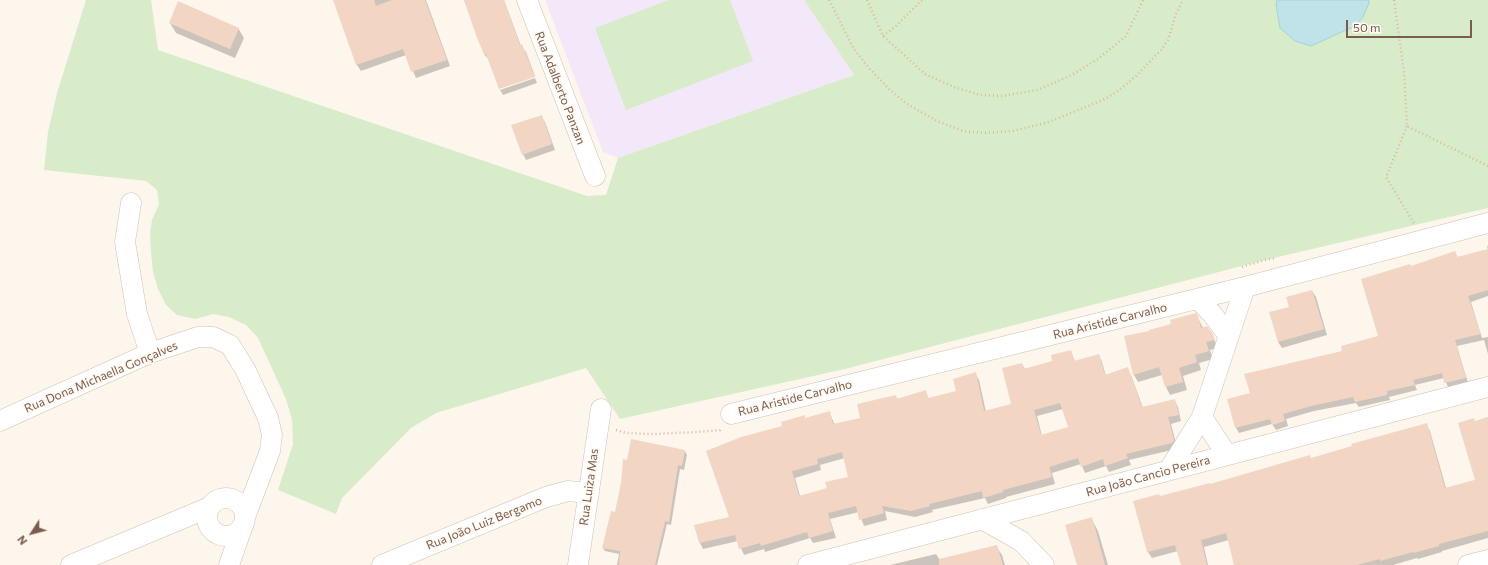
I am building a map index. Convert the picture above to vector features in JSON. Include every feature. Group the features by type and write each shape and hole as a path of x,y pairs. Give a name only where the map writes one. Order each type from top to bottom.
{"street":[{"name":"Rua Adalberto Panzan","path":"527,0 595,176"},
{"path":"131,203 125,242 137,314 150,353"},
{"name":"Rua Aristide Carvalho","path":"731,414 1198,299 1488,223"},
{"path":"1169,470 1202,417 1245,287"},
{"path":"1198,299 1213,315 1229,336"},
{"name":"Rua Dona Michaella Gonçalves","path":"0,421 150,353 198,337 213,337 230,345 245,369 268,418 272,435 270,451 230,563"},
{"name":"Rua João Cancio Pereira","path":"808,565 1488,387"},
{"name":"Rua Luiza Mas","path":"578,565 600,416"},
{"path":"1202,417 1227,455"},
{"path":"214,515 260,479"},
{"name":"Rua João Luiz Bergamo","path":"382,565 546,497 568,491 589,492"},
{"path":"71,565 176,520 192,521 214,515 237,501 244,511 244,521 236,534 231,536 219,535 214,515"},
{"path":"1021,541 1023,508"},
{"path":"214,515 226,546 230,563"},
{"path":"982,519 1021,541 1044,565"},
{"path":"1468,565 1488,560"}],"path":[{"path":"829,0 854,49 869,68 889,89 907,104 937,121 963,131 984,133 1013,131 1049,122 1098,102 1118,91 1136,76 1161,50 1168,40 1176,14 1183,0"},
{"path":"867,0 883,36 925,74 954,87 980,94 1004,96 1037,90 1070,76 1098,59 1126,36 1143,0"},
{"path":"883,36 896,26 922,0"},
{"path":"1394,0 1404,72 1407,126 1386,177 1416,226"},
{"path":"1407,126 1488,166"},
{"path":"600,416 626,433 654,434 720,430 731,414"}],"shaded area":[{"path":"545,0 804,0 854,75 618,158 603,152"}],"green space":[{"path":"86,0 151,0 158,50 587,196 606,195 618,158 854,75 804,0 1488,0 1488,208 1265,260 845,369 620,419 586,368 436,413 411,428 342,498 336,514 278,490 293,444 292,420 286,399 258,338 246,325 229,317 213,314 195,319 177,315 166,305 158,289 153,272 151,252 150,233 152,220 159,204 157,190 146,181 44,170 48,132 57,93"},
{"path":"669,0 730,0 753,61 626,110 595,28"}],"water":[{"path":"1277,0 1369,0 1369,3 1363,17 1355,26 1311,46 1295,41 1280,28 1276,5"}],"building":[{"path":"333,0 374,0 376,6 392,0 425,0 447,60 411,72 403,49 356,65"},
{"path":"464,0 504,0 520,45 522,44 535,77 499,89 486,54 484,54 477,38"},
{"path":"178,1 239,28 230,49 169,23"},
{"path":"542,115 552,144 522,155 511,125"},
{"path":"1488,249 1488,290 1468,296 1481,334 1455,340 1466,378 1444,383 1442,373 1413,380 1415,385 1387,391 1387,395 1355,402 1353,397 1311,406 1283,414 1285,421 1272,425 1270,419 1235,428 1227,399 1250,393 1244,374 1342,351 1341,346 1378,336 1361,279 1410,264 1411,266 1455,251 1457,257"},
{"path":"1312,290 1324,329 1278,342 1269,312 1289,307 1286,297"},
{"path":"1196,313 1201,328 1207,326 1213,334 1215,340 1206,342 1209,351 1195,355 1197,362 1179,368 1183,382 1165,387 1159,367 1133,375 1124,336 1149,331 1171,324 1170,320"},
{"path":"1071,350 1074,361 1099,354 1105,375 1128,367 1142,407 1175,399 1179,415 1168,417 1174,440 1172,443 1126,454 1128,458 1105,466 1103,459 1081,467 1078,458 1049,467 1052,477 1003,490 1003,492 983,498 982,491 929,504 930,506 911,511 882,506 884,513 859,520 856,506 828,513 833,531 809,538 807,532 761,546 760,543 739,549 735,535 699,543 694,525 729,517 706,451 741,437 782,426 781,422 805,415 805,418 830,411 833,424 860,418 857,404 896,395 897,399 926,390 928,398 956,391 953,379 976,372 984,411 1011,404 1002,368 1022,363 1024,369 1052,361 1051,355","holes":["1060,403 1068,427 1041,435 1034,410","842,452 848,477 825,482 827,488 799,496 792,471 818,464 817,459"]},
{"path":"1488,417 1488,531 1439,544 1439,546 1413,553 1357,565 1234,565 1226,533 1201,540 1207,565 1181,565 1175,545 1147,552 1133,501 1159,494 1160,496 1210,484 1310,455 1311,458 1352,446 1351,444 1427,423 1445,488 1475,480 1458,423 1474,418 1475,421"},
{"path":"631,439 685,450 682,466 678,465 669,522 665,521 655,565 619,565 620,551 602,548 611,511 615,512 621,483 623,459 627,460"},
{"path":"1092,517 1105,565 1077,565 1065,525"},
{"path":"997,545 1003,565 939,565 939,559"}]}
